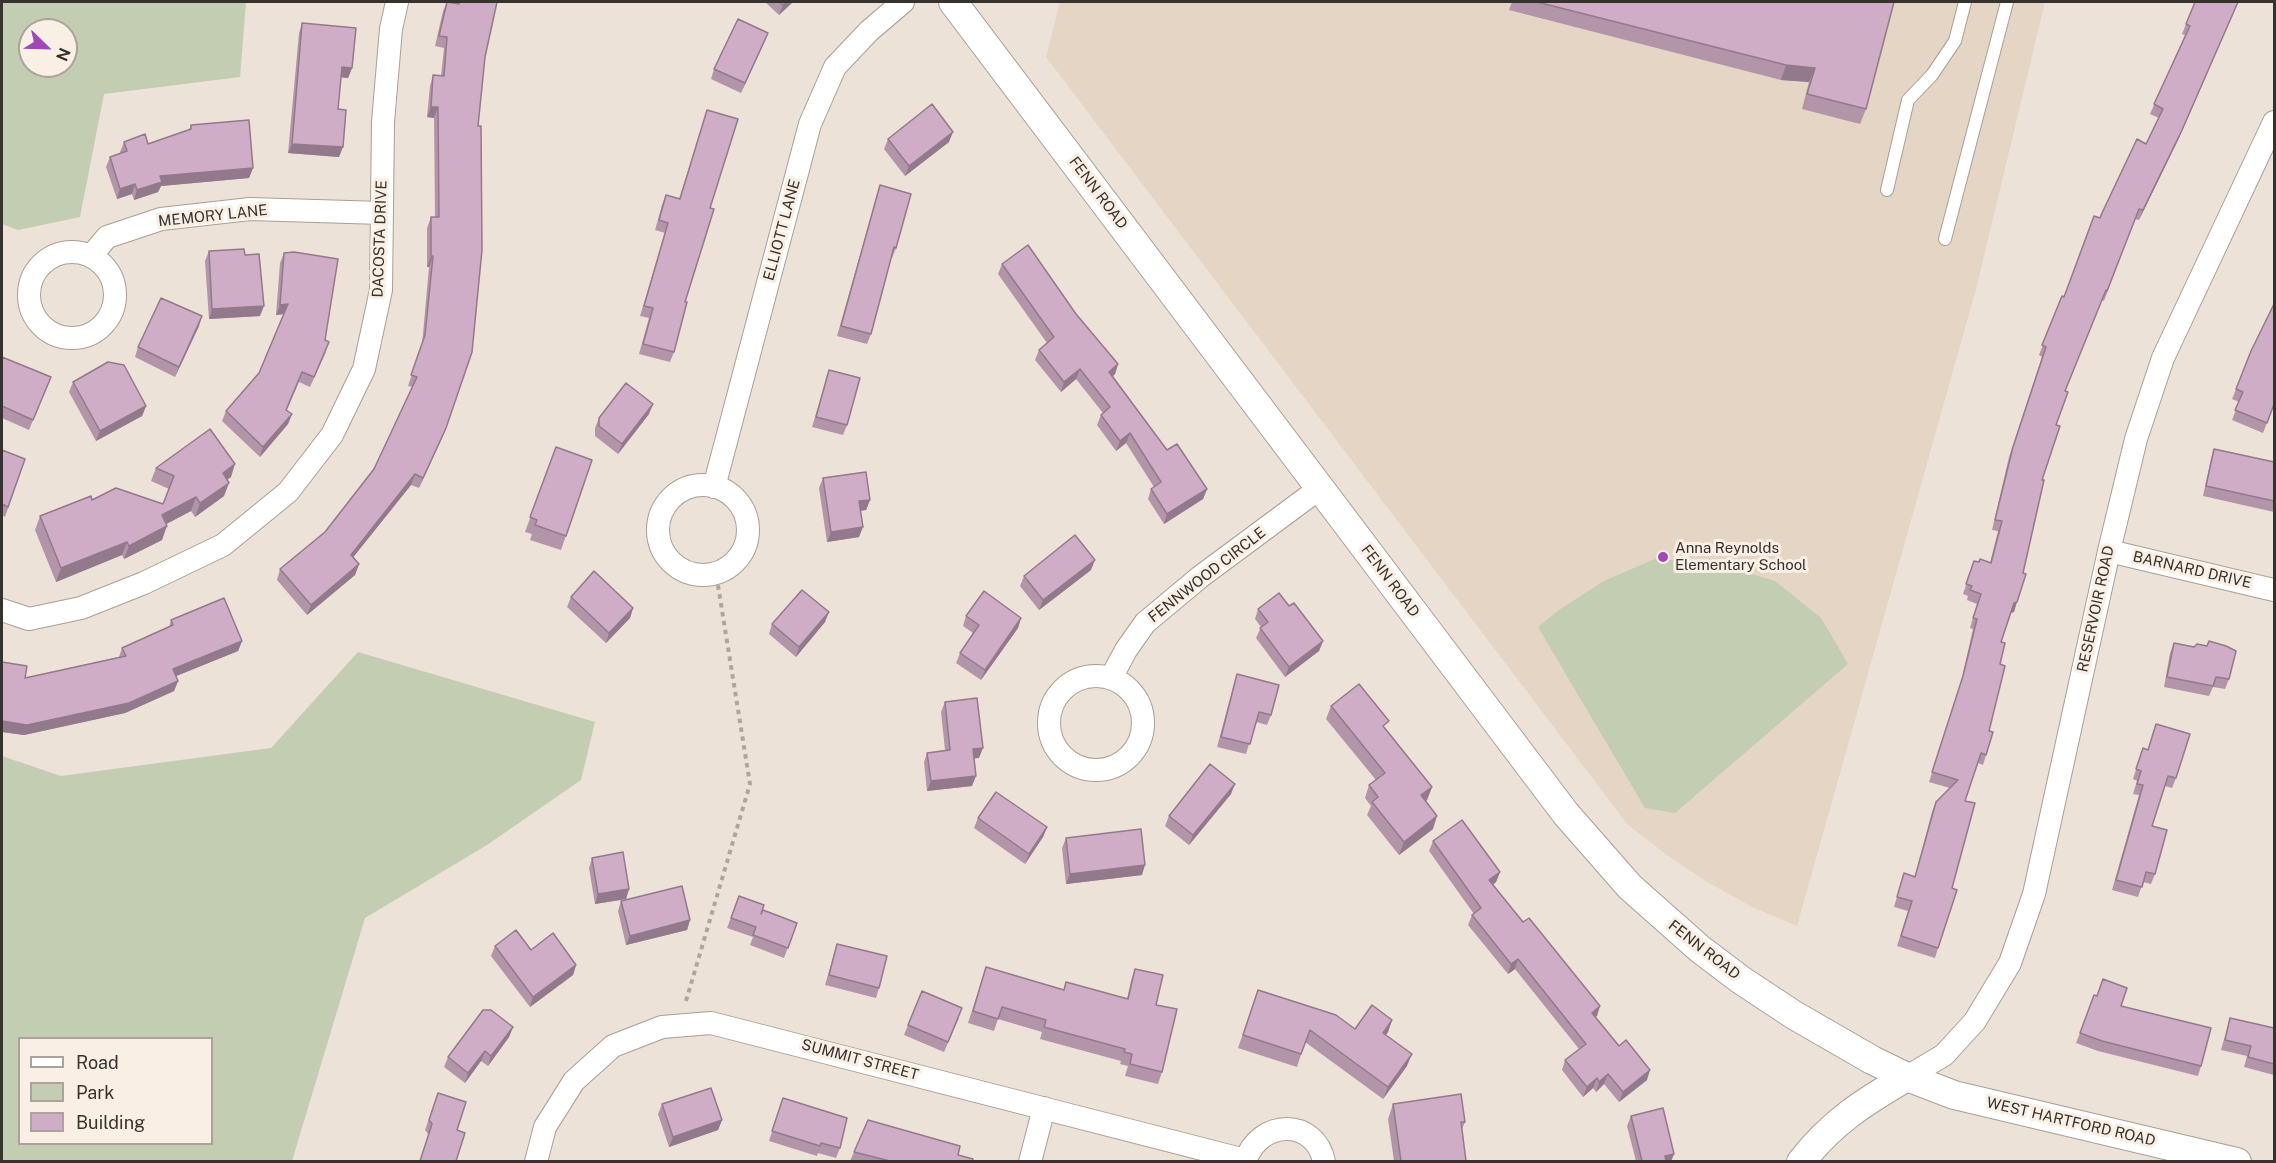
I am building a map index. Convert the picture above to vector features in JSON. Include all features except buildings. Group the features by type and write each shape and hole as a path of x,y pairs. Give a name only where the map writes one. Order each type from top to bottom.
{"street":[{"name":"DACOSTA DRIVE","path":"2,610 29,619 81,608 144,583 223,545 288,492 332,435 364,369 381,290 383,122 391,29 397,2"},
{"name":"ELLIOTT LANE","path":"714,487 810,124 835,67 869,31 903,2"},
{"name":"FENN ROAD","path":"953,2 1566,814 1630,887 1663,918 1741,980 1794,1015 1907,1077"},
{"name":"RESERVOIR ROAD","path":"1907,1077 1944,1055 1975,1021 2010,963 2034,894 2109,551 2136,439 2163,358 2274,122"},
{"name":"MEMORY LANE","path":"91,256 107,237 161,219 250,209 382,213"},
{"path":"692,487 714,487 734,498 746,518 747,529 742,551 727,568 716,573 694,574 675,565 661,548 658,526 666,506 682,490 692,487"},
{"name":"FENNWOOD CIRCLE","path":"1111,678 1126,650 1145,623 1200,577 1320,488"},
{"name":"BARNARD DRIVE","path":"2109,551 2274,590"},
{"path":"1096,676 1111,678 1134,696 1142,717 1140,739 1131,753 1119,763 1105,769 1089,769 1073,764 1061,755 1053,741 1049,726 1050,710 1068,685 1081,678 1096,676"},
{"name":"SUMMIT STREET","path":"536,1161 545,1127 574,1081 613,1046 662,1027 711,1023 1245,1161 1256,1140 1268,1132 1281,1129 1294,1130 1306,1135 1316,1143 1324,1161"},
{"path":"1801,1161 1815,1144 1856,1107 1907,1077"},
{"name":"WEST HARTFORD ROAD","path":"1907,1077 1972,1100 2237,1161"},
{"path":"1029,1161 1044,1108"}],"lane":[{"path":"1887,190 1908,100 1932,75 1955,41 1965,2"},
{"path":"1945,239 2007,2"}],"path":[{"path":"679,1025 750,784 716,573"}],"shaded area":[{"name":"Anna Reynolds Elementary School","path":"1060,2 2045,2 1976,289 1797,926 1752,907 1709,883 1628,825 1046,57"}],"green space":[{"path":"2,2 246,2 240,77 104,94 80,217 18,230 2,224"},
{"path":"1657,558 1735,569 1775,581 1821,618 1848,664 1675,813 1645,808 1538,627 1559,610 1604,581"},
{"path":"358,652 595,722 581,780 487,845 365,918 292,1161 2,1161 2,756 61,776 271,748"}],"place":[{"name":"Anna Reynolds Elementary School","path":"1663,557"}]}
